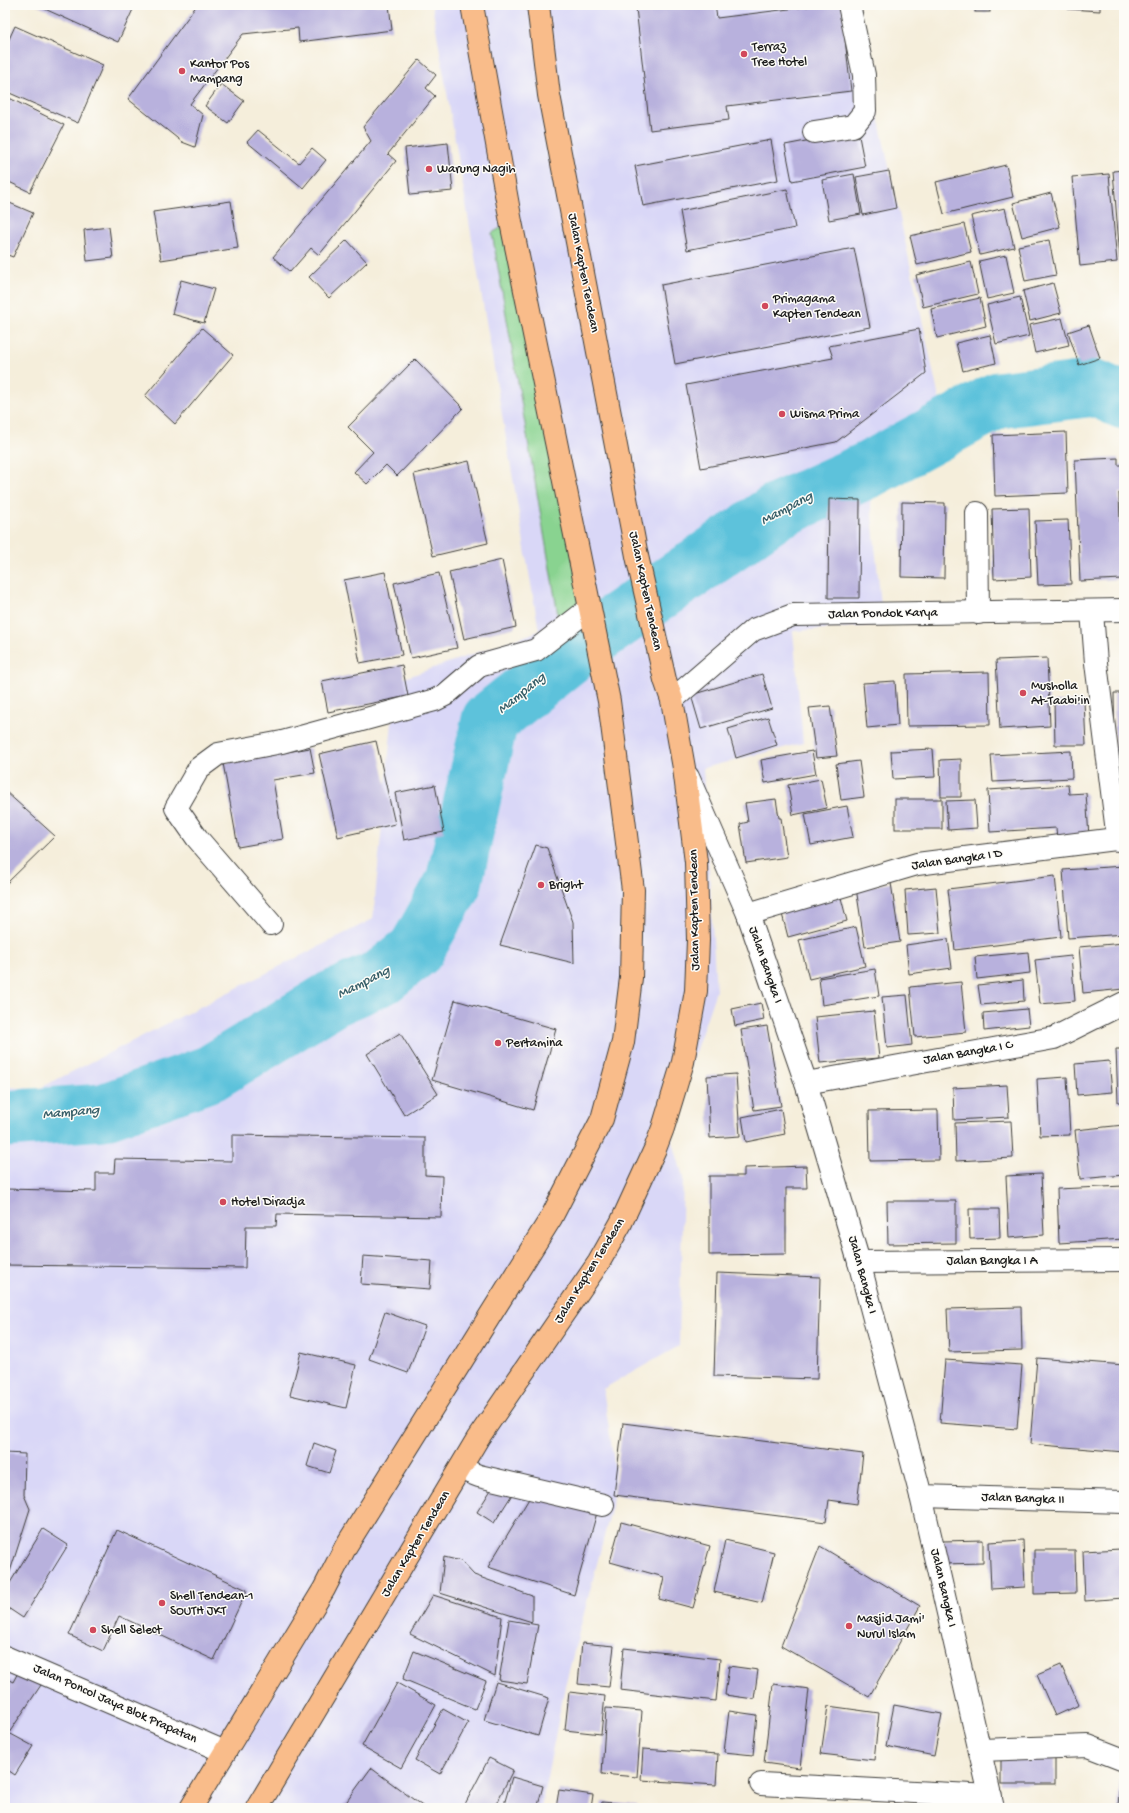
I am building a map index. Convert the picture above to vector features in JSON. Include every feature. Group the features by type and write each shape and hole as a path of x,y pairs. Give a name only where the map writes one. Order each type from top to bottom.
{"main road":[{"path":"191,1808 324,1589 346,1546 551,1218 602,1119 623,1042 631,978 633,890 609,700 589,609 513,229 472,5"},
{"name":"Jalan Kapten Tendean","path":"257,1808 461,1469 478,1438 599,1262 622,1223 663,1128 683,1062 696,991 698,940 696,862 684,768 672,700 665,680 637,556 549,95 538,5"}],"street":[{"path":"814,132 853,126 865,111 864,75 849,5"},
{"path":"977,513 978,613"},
{"path":"271,924 197,838 176,808 199,768 218,754 282,742 435,700 445,695 479,666 536,650 589,609"},
{"name":"Jalan Pondok Karya","path":"672,700 753,630 793,615 1092,612 1124,610"},
{"path":"1092,612 1096,664 1121,839"},
{"name":"Jalan Bangka I","path":"684,768 748,914 806,1083 859,1262 921,1496 992,1802 761,1784"},
{"name":"Jalan Bangka I D","path":"748,914 917,864 1121,839"},
{"name":"Jalan Bangka I C","path":"806,1083 1054,1038 1124,1003"},
{"name":"Jalan Bangka I A","path":"859,1262 1124,1260"},
{"path":"461,1469 480,1476 603,1506"},
{"name":"Jalan Bangka II","path":"921,1496 1124,1502"},
{"name":"Jalan Poncol Jaya Blok Prapatan","path":"5,1657 9,1657 225,1752"},
{"path":"980,1750 1088,1746 1124,1760"}],"shaded area":[{"path":"432,5 854,5 940,403 868,477 883,625 793,631 803,743 703,768 716,991 669,1128 683,1177 679,1346 603,1389 615,1469 612,1506 565,1686 541,1808 5,1808 5,1087 38,1089 373,919 396,681 539,631"}],"green space":[{"path":"511,222 589,609 561,632 492,233"}],"building":[{"path":"36,5 135,5 118,42"},
{"name":"Kantor Pos Mampang","path":"197,5 389,5 392,30 299,42 298,28 243,34 190,104 203,115 195,147 182,142 128,99"},
{"name":"Terraz Tree Hotel","path":"660,5 715,5 717,18 821,5 841,5 851,91 727,106 729,120 650,130 636,8"},
{"path":"975,5 990,5 990,12 975,12"},
{"path":"1068,5 1100,5 1100,11 1068,9"},
{"path":"15,26 103,65 78,123 5,91 5,48"},
{"path":"419,60 436,75 426,88 435,96 388,154 396,161 319,255 311,248 290,272 273,257 371,141 363,127"},
{"path":"221,84 244,101 228,123 205,106"},
{"path":"5,96 64,125 30,192 5,180"},
{"path":"258,130 299,163 312,148 326,160 303,188 247,142"},
{"path":"858,131 865,167 792,181 785,145"},
{"path":"771,140 778,180 643,206 635,166"},
{"name":"Warung Nagih","path":"448,143 453,191 410,195 405,148"},
{"path":"1006,165 1013,197 944,214 936,182"},
{"path":"1124,170 1124,258 1120,258 1113,171"},
{"path":"889,171 896,208 863,215 856,177"},
{"path":"854,174 861,214 829,220 822,180"},
{"path":"1109,174 1117,262 1080,266 1072,177"},
{"path":"787,189 795,228 687,250 680,211"},
{"path":"1051,193 1060,227 1022,237 1013,203"},
{"path":"5,201 33,213 13,257 5,254"},
{"path":"231,201 238,248 161,260 153,212"},
{"path":"1005,208 1014,247 980,255 971,216"},
{"path":"964,224 971,252 917,265 910,236"},
{"path":"109,227 113,258 87,261 84,230"},
{"path":"347,240 367,262 329,298 309,277"},
{"path":"1049,240 1056,275 1025,281 1018,246"},
{"name":"Primagama Kapten Tendean","path":"854,248 870,327 675,364 661,285"},
{"path":"1006,255 1014,293 987,299 979,261"},
{"path":"971,262 978,294 923,307 916,275"},
{"path":"181,280 214,289 204,323 172,314"},
{"path":"1053,283 1061,313 1030,321 1023,291"},
{"path":"1020,297 1029,336 996,344 987,305"},
{"path":"980,298 986,326 937,338 931,309"},
{"path":"1062,318 1069,345 1035,353 1029,325"},
{"path":"1089,325 1100,358 1079,365 1068,332"},
{"path":"202,328 233,355 175,424 145,396"},
{"name":"Wisma Prima","path":"919,329 926,373 836,442 701,468 686,385 833,358 829,346"},
{"path":"990,335 996,363 963,371 956,343"},
{"path":"415,359 463,408 397,476 386,465 367,484 354,472 373,452 348,427"},
{"path":"1066,432 1068,493 995,496 993,435"},
{"path":"1118,458 1118,465 1124,465 1124,493 1119,493 1122,579 1080,581 1075,460"},
{"path":"469,461 488,543 433,556 414,474"},
{"path":"829,499 860,500 859,598 828,598"},
{"path":"902,502 945,503 944,578 901,577"},
{"path":"1029,508 1031,577 994,579 992,509"},
{"path":"1068,520 1071,584 1038,585 1035,521"},
{"path":"502,560 516,627 464,639 449,572"},
{"path":"385,572 402,655 360,663 344,580"},
{"path":"439,573 457,648 411,658 394,583"},
{"name":"Musholla At-Taabi'in","path":"1047,658 1050,726 1000,729 996,660"},
{"path":"402,665 408,696 328,712 322,681"},
{"path":"989,672 990,725 907,726 906,674"},
{"path":"762,674 772,708 701,729 691,695"},
{"path":"895,681 898,725 867,728 863,683"},
{"path":"1114,693 1124,693 1124,759 1115,759"},
{"path":"1054,701 1084,701 1086,745 1055,745"},
{"path":"830,706 837,756 816,758 809,708"},
{"path":"768,717 777,745 736,758 728,729"},
{"path":"376,741 395,824 338,837 319,754"},
{"path":"310,748 315,773 273,780 283,839 238,847 223,763"},
{"path":"933,749 935,777 893,779 891,751"},
{"path":"812,751 816,774 765,783 761,760"},
{"path":"1071,751 1072,778 993,782 991,755"},
{"path":"961,759 961,797 941,797 940,760"},
{"path":"859,761 864,797 841,800 836,764"},
{"path":"821,779 827,808 793,815 788,785"},
{"path":"435,785 444,832 404,840 395,793"},
{"path":"1068,785 1069,794 1086,793 1089,837 1057,838 1056,828 990,832 988,790"},
{"path":"5,791 55,836 5,885"},
{"path":"776,799 779,818 781,818 787,857 746,863 740,824 748,822 745,803"},
{"path":"895,799 942,799 942,829 895,829"},
{"path":"975,800 977,828 948,830 946,801"},
{"path":"847,806 853,837 811,845 805,814"},
{"name":"Bright","path":"536,845 547,848 573,922 574,963 500,945"},
{"path":"1124,866 1124,934 1068,938 1063,870"},
{"path":"1055,876 1061,937 955,950 948,889"},
{"path":"891,883 900,942 865,947 856,888"},
{"path":"936,887 940,933 908,935 905,890"},
{"path":"840,894 847,921 788,937 781,910"},
{"path":"856,927 865,966 809,979 799,940"},
{"path":"948,939 952,968 909,974 906,945"},
{"path":"1124,943 1124,989 1083,993 1079,947"},
{"path":"1028,952 1030,973 977,979 975,957"},
{"path":"1071,956 1075,1001 1040,1004 1035,960"},
{"path":"875,969 879,996 822,1005 819,978"},
{"path":"1023,980 1024,1001 981,1005 978,985"},
{"path":"961,982 966,1032 915,1037 910,987"},
{"path":"907,995 912,1045 887,1048 882,997"},
{"name":"Pertamina","path":"455,1000 556,1029 533,1110 432,1080"},
{"path":"761,1003 764,1020 735,1026 732,1009"},
{"path":"1027,1009 1029,1026 984,1031 983,1013"},
{"path":"874,1011 879,1058 820,1063 815,1017"},
{"path":"767,1026 781,1106 754,1110 741,1030"},
{"path":"400,1033 438,1094 404,1115 367,1054"},
{"path":"1116,1049 1124,1049 1124,1102 1118,1102"},
{"path":"1109,1061 1112,1092 1077,1095 1075,1064"},
{"path":"736,1074 740,1136 710,1138 707,1076"},
{"path":"1067,1077 1070,1135 1040,1136 1037,1079"},
{"path":"1007,1085 1009,1117 954,1120 953,1088"},
{"path":"781,1109 785,1134 746,1142 742,1117"},
{"path":"938,1110 939,1160 870,1161 869,1111"},
{"path":"1011,1121 1013,1158 956,1161 955,1123"},
{"path":"1124,1125 1124,1175 1080,1179 1075,1130"},
{"name":"Hotel Diradja","path":"232,1135 425,1138 425,1175 442,1176 441,1217 277,1214 276,1226 246,1226 245,1268 5,1265 5,1189 96,1191 96,1173 114,1173 115,1159 232,1161"},
{"path":"806,1166 807,1188 786,1188 786,1254 709,1255 709,1176 744,1176 744,1168"},
{"path":"1041,1174 1044,1235 1009,1238 1006,1176"},
{"path":"1124,1186 1124,1239 1059,1243 1057,1189"},
{"path":"887,1201 956,1201 956,1243 888,1244"},
{"path":"969,1209 999,1209 1000,1238 970,1239"},
{"path":"363,1256 432,1261 430,1289 361,1284"},
{"path":"717,1273 820,1277 817,1379 714,1376"},
{"path":"1021,1307 1022,1350 949,1352 947,1309"},
{"path":"385,1312 425,1326 408,1373 369,1359"},
{"path":"301,1352 356,1365 346,1408 290,1395"},
{"path":"1037,1358 1124,1365 1124,1452 1030,1444"},
{"path":"945,1360 1022,1365 1017,1429 940,1423"},
{"path":"623,1423 863,1454 857,1504 829,1500 826,1522 614,1495"},
{"path":"314,1443 336,1451 329,1473 307,1466"},
{"path":"5,1453 25,1454 24,1495 30,1509 7,1581 5,1582"},
{"path":"496,1482 513,1493 494,1523 477,1512"},
{"path":"530,1497 598,1509 574,1595 488,1567"},
{"path":"621,1522 710,1546 693,1608 659,1599 664,1577 610,1562"},
{"path":"43,1529 68,1545 23,1618 5,1606 5,1591"},
{"name":"Shell Tendean-1 SOUTH JKT","path":"117,1530 247,1590 214,1660 119,1616 103,1651 69,1635"},
{"path":"725,1540 774,1552 762,1603 714,1592"},
{"path":"983,1540 983,1563 943,1564 943,1541"},
{"path":"1023,1540 1025,1587 991,1589 989,1542"},
{"name":"Masjid Jami' Nurul Islam","path":"820,1546 920,1606 869,1697 781,1646"},
{"path":"1121,1549 1123,1598 1085,1601 1083,1551"},
{"path":"1034,1550 1075,1550 1076,1593 1034,1594"},
{"path":"444,1557 461,1561 474,1575 532,1596 532,1622 440,1593"},
{"path":"433,1595 502,1617 495,1676 410,1634"},
{"path":"509,1620 538,1625 527,1684 499,1680"},
{"path":"582,1643 614,1646 609,1687 578,1684"},
{"path":"624,1648 720,1659 716,1701 620,1690"},
{"path":"414,1651 486,1681 475,1709 403,1679"},
{"path":"1061,1665 1079,1705 1055,1716 1037,1675"},
{"path":"729,1666 758,1670 754,1699 725,1695"},
{"path":"21,1667 43,1682 9,1733 33,1746 15,1775 5,1768 5,1678 13,1682"},
{"path":"496,1682 549,1698 538,1736 484,1720"},
{"path":"397,1683 436,1705 401,1768 362,1746"},
{"path":"773,1684 809,1689 800,1768 764,1763"},
{"path":"569,1692 605,1696 601,1734 565,1730"},
{"path":"894,1705 942,1714 934,1756 886,1746"},
{"path":"828,1706 879,1713 874,1760 821,1754"},
{"path":"606,1708 642,1711 637,1777 602,1774"},
{"path":"443,1709 468,1723 440,1774 415,1760"},
{"path":"729,1711 757,1715 753,1755 724,1752"},
{"path":"643,1749 718,1754 716,1785 641,1780"},
{"path":"1001,1756 1055,1756 1055,1784 1001,1784"},
{"path":"489,1758 513,1770 494,1808 463,1808"},
{"path":"1121,1761 1124,1762 1124,1808 1118,1808"},
{"path":"371,1768 425,1808 342,1808"},
{"path":"512,1777 543,1786 537,1808 503,1808"},
{"path":"559,1790 593,1795 591,1808 556,1808"},
{"path":"602,1802 637,1805 637,1808 601,1808"},
{"path":"1051,1806 1051,1808 1018,1808 1018,1807"}],"waterway":[{"name":"Mampang","path":"5,1119 103,1112 211,1073 332,999 382,977 416,950 454,882 490,720 584,644 777,511 870,469 998,400 1095,388 1124,401"}],"place":[{"name":"Terraz Tree Hotel","path":"744,54"},
{"name":"Kantor Pos Mampang","path":"182,71"},
{"name":"Warung Nagih","path":"429,169"},
{"name":"Primagama Kapten Tendean","path":"765,306"},
{"name":"Wisma Prima","path":"782,414"},
{"name":"Musholla At-Taabi'in","path":"1023,693"},
{"name":"Bright","path":"541,885"},
{"name":"Pertamina","path":"498,1043"},
{"name":"Hotel Diradja","path":"223,1202"},
{"name":"Shell Tendean-1 SOUTH JKT","path":"162,1603"},
{"name":"Masjid Jami' Nurul Islam","path":"849,1626"},
{"name":"Shell Select","path":"93,1630"}]}
